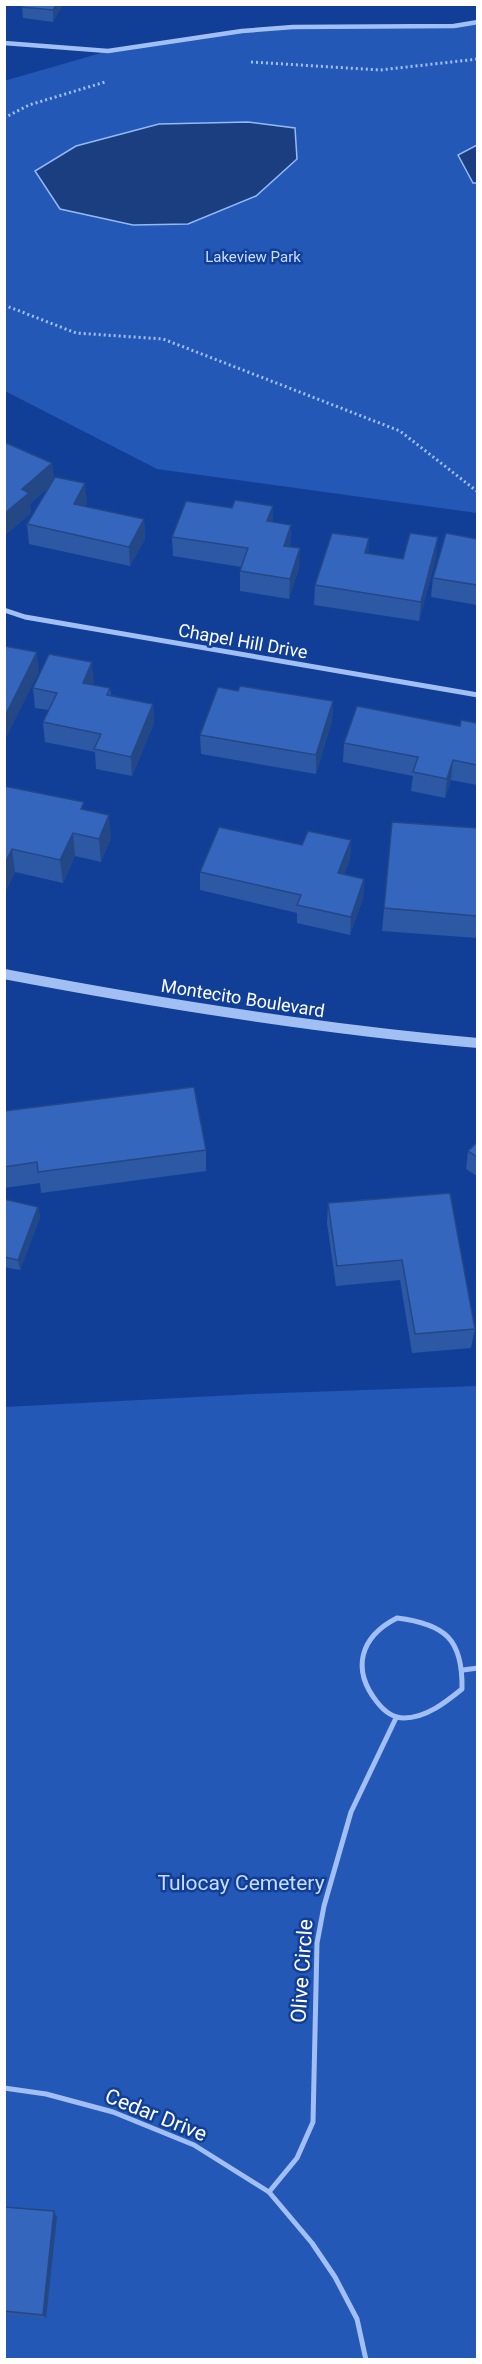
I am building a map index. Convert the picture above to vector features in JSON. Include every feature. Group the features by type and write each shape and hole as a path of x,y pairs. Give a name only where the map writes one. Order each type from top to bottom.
{"street":[{"path":"4,43 60,50 108,51 282,28 454,26 477,22"},
{"name":"Chapel Hill Drive","path":"4,610 36,619 477,695"},
{"name":"Montecito Boulevard","path":"4,974 132,998 353,1031 477,1042"}],"lane":[{"path":"397,1618 431,1623 453,1639 460,1652 464,1670 462,1689 449,1701 434,1710 417,1716 396,1718 385,1710 366,1688 360,1663 368,1641 382,1623 397,1618"},
{"path":"464,1670 477,1668"},
{"name":"Olive Circle","path":"269,2192 297,2158 313,2122 317,1943 324,1906 351,1812 396,1718"},
{"name":"Cedar Drive","path":"4,2088 46,2094 113,2112 194,2145 269,2192 312,2243 335,2277 357,2319 366,2360"}],"path":[{"path":"242,61 380,70 477,59"},
{"path":"4,118 29,105 108,81"},
{"path":"4,305 76,333 163,339 400,431 477,492"}],"green space":[{"name":"Lakeview Park","path":"477,22 477,513 157,469 5,391 4,81 108,51 242,31 293,27 391,28"},
{"name":"Tulocay Cemetery","path":"477,1386 477,2359 5,2360 5,1407 254,1394"}],"shaded area":[{"path":"248,122 295,128 297,159 256,196 188,224 133,225 60,209 35,171 76,146 159,124"},
{"path":"477,145 477,183 473,183 458,155"}],"building":[{"path":"23,4 56,4 53,10 22,7"},
{"path":"4,442 52,463 22,489 29,493 4,514"},
{"path":"55,477 85,483 74,504 144,519 129,547 27,524"},
{"path":"235,500 273,506 267,521 291,525 284,546 300,548 290,579 240,571 248,548 172,537 186,501 232,508"},
{"path":"332,533 369,538 365,553 403,559 410,533 438,537 421,602 315,585"},
{"path":"446,533 477,539 477,585 433,578"},
{"path":"4,646 37,652 4,718"},
{"path":"49,654 92,662 83,683 110,688 107,695 153,704 131,757 94,749 101,734 43,722 57,693 33,688"},
{"path":"240,686 333,701 316,755 200,735 218,687 238,691"},
{"path":"357,706 460,726 461,720 477,723 477,765 453,760 447,779 413,772 418,757 344,743"},
{"path":"4,786 84,802 81,809 109,815 99,839 73,833 60,860 12,849 4,865"},
{"path":"392,822 477,828 477,916 384,908"},
{"path":"219,827 302,845 308,831 351,840 338,873 364,879 351,917 297,905 301,895 200,872"},
{"path":"194,1087 206,1150 38,1172 37,1162 4,1167 4,1111"},
{"path":"477,1142 477,1157 468,1151"},
{"path":"450,1193 475,1329 415,1334 402,1260 337,1266 328,1203"},
{"path":"4,1199 38,1207 18,1260 4,1257"},
{"path":"4,2207 54,2211 43,2315 4,2311"}]}
